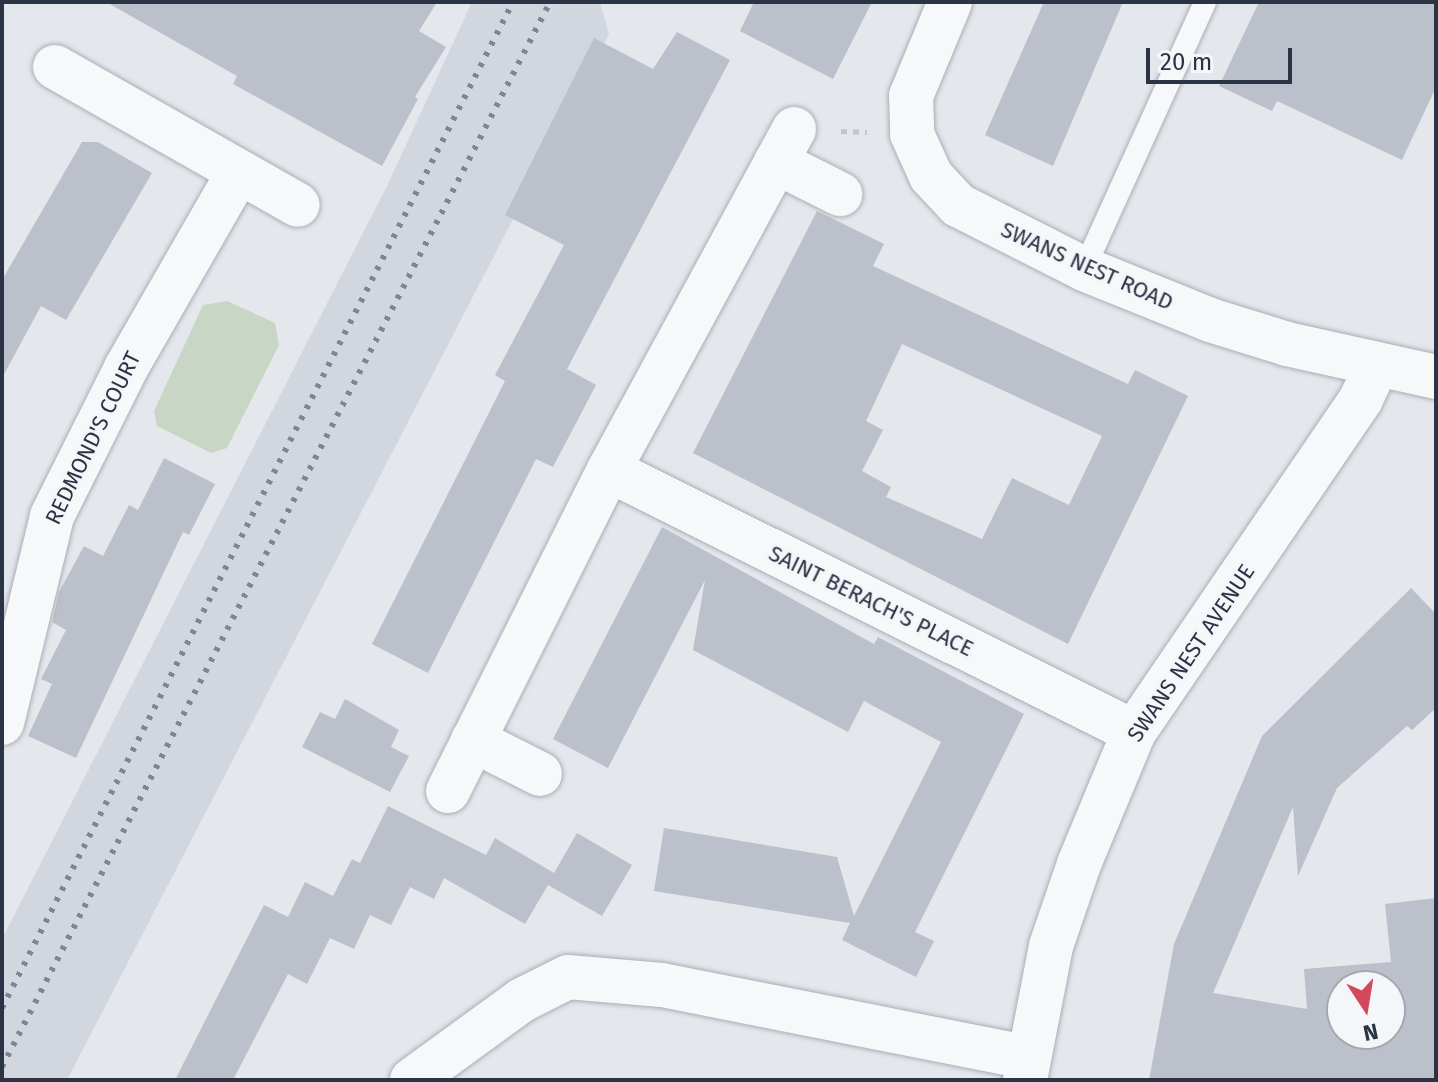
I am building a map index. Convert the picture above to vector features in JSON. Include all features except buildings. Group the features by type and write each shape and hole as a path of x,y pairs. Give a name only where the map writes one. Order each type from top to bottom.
{"street":[{"name":"SWANS NEST ROAD","path":"950,2 911,96 912,134 931,176 958,205 1084,269 1210,320 1377,365 1436,377"},
{"path":"55,67 298,205"},
{"path":"448,791 609,470 785,145 840,194"},
{"name":"REDMOND'S COURT","path":"2,723 52,516 126,368 238,173"},
{"name":"SWANS NEST AVENUE","path":"412,1080 522,1000 568,977 662,985 1026,1068 1051,946 1134,732 1361,399 1377,365"},
{"name":"SAINT BERACH'S PLACE","path":"609,470 1134,732"},
{"path":"473,740 540,774"}],"lane":[{"path":"1084,269 1205,2"}],"path":[{"path":"785,145 912,134"}],"shaded area":[{"path":"472,2 600,2 609,34 67,1080 2,1080 2,939 387,186"}],"green space":[{"path":"227,301 275,323 279,345 227,448 211,453 157,426 154,411 203,305"}],"railway":[{"path":"2,1008 513,2"},
{"path":"2,1067 550,2"}]}
